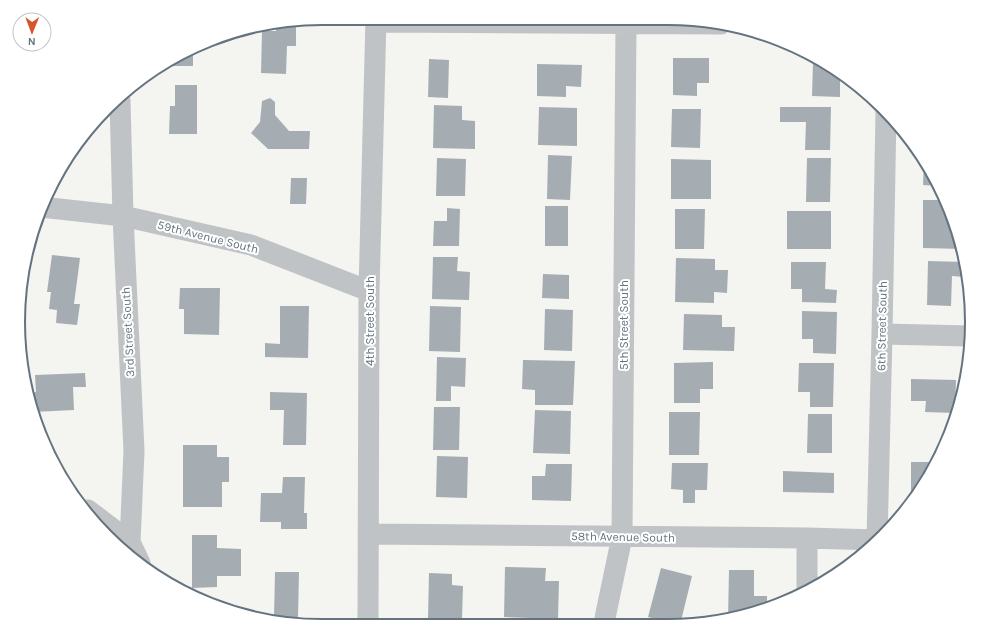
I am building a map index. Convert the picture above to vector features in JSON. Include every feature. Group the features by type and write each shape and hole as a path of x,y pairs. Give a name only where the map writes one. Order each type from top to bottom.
{"street":[{"name":"4th Street South","path":"368,619 370,291 376,25"},
{"name":"5th Street South","path":"605,619 622,537 626,25"},
{"name":"3rd Street South","path":"120,104 123,216 134,451 130,542 135,553"},
{"name":"6th Street South","path":"878,532 886,120"},
{"name":"59th Avenue South","path":"48,208 123,216 251,245 370,291"},
{"path":"882,334 964,336"},
{"path":"100,519 130,542"},
{"name":"58th Avenue South","path":"369,534 870,540"},
{"path":"807,538 807,584"}],"building":[{"path":"296,27 296,46 287,46 286,74 261,73 262,31 276,31 276,29"},
{"path":"193,55 193,66 171,66"},
{"path":"673,58 709,58 709,83 697,83 697,96 673,95"},
{"path":"429,59 449,60 448,98 428,97"},
{"path":"813,63 840,80 840,97 812,96"},
{"path":"537,64 582,65 581,87 566,86 566,97 537,96"},
{"path":"175,85 197,85 197,134 169,134 170,106 175,106"},
{"path":"270,98 275,102 275,115 289,131 310,131 309,149 268,149 251,133 260,122 262,101"},
{"path":"434,105 462,106 462,120 475,121 475,149 433,148"},
{"path":"539,107 577,108 577,146 538,145"},
{"path":"780,107 831,107 830,150 805,150 806,122 780,122"},
{"path":"672,109 701,109 700,148 671,147"},
{"path":"548,155 572,156 570,200 547,199"},
{"path":"437,158 466,159 465,196 436,196"},
{"path":"807,158 831,158 830,202 806,202"},
{"path":"671,159 711,160 711,199 671,199"},
{"path":"924,172 931,186 923,185"},
{"path":"291,178 307,178 306,204 290,204"},
{"path":"923,200 938,200 956,249 923,248"},
{"path":"545,206 568,206 568,246 545,246"},
{"path":"447,208 460,209 459,246 433,246 434,221 447,221"},
{"path":"675,209 705,209 704,249 675,249"},
{"path":"787,211 831,211 831,249 787,249"},
{"path":"52,255 80,258 74,304 80,304 77,325 56,323 57,310 49,309 51,292 47,292"},
{"path":"433,257 458,257 457,271 470,272 469,300 432,299"},
{"path":"676,258 715,259 715,270 728,270 727,293 714,292 714,303 675,302"},
{"path":"928,261 959,262 961,277 952,276 951,306 927,305"},
{"path":"791,262 826,262 825,289 837,290 836,303 802,302 802,289 791,289"},
{"path":"543,274 569,275 569,299 542,298"},
{"path":"180,288 220,288 219,335 184,334 184,309 179,309"},
{"path":"280,306 309,306 308,358 265,357 265,343 280,344"},
{"path":"430,306 461,307 460,352 429,351"},
{"path":"545,309 573,310 572,351 544,350"},
{"path":"802,311 837,312 836,354 813,353 813,339 802,339"},
{"path":"684,314 722,315 722,327 735,327 734,351 683,350"},
{"path":"437,357 466,358 465,387 451,386 451,401 436,401"},
{"path":"523,360 575,361 573,405 535,405 535,390 522,389"},
{"path":"713,362 713,389 700,389 700,403 674,403 674,363"},
{"path":"799,363 834,363 833,407 810,407 810,392 798,392"},
{"path":"85,373 86,387 73,387 74,410 39,412 34,392 36,392 35,375"},
{"path":"911,379 956,380 955,397 950,413 925,412 926,401 911,401"},
{"path":"270,392 307,393 306,445 283,445 284,410 270,410"},
{"path":"434,407 460,407 459,450 433,450"},
{"path":"535,410 571,411 570,454 533,453"},
{"path":"669,412 700,412 699,455 669,455"},
{"path":"808,414 832,414 832,453 807,453"},
{"path":"183,445 217,445 217,457 229,457 229,482 222,482 222,507 183,507"},
{"path":"437,456 468,457 467,498 436,497"},
{"path":"911,462 929,462 915,487 911,493"},
{"path":"672,463 708,463 707,490 695,490 695,503 683,503 683,490 671,489"},
{"path":"546,464 572,464 571,501 532,500 532,476 545,476"},
{"path":"783,471 834,473 834,493 783,492"},
{"path":"283,477 305,477 304,513 307,513 307,529 281,529 281,522 260,522 261,493 282,493"},
{"path":"192,535 217,535 217,548 241,549 241,576 217,576 217,587 192,588"},
{"path":"505,567 546,568 545,581 559,581 558,619 504,617"},
{"path":"661,568 692,576 682,618 656,619 648,617"},
{"path":"729,570 754,570 754,596 767,596 767,602 728,613"},
{"path":"275,572 299,572 298,617 274,615"},
{"path":"429,573 452,574 452,585 463,586 462,619 428,618"}]}
